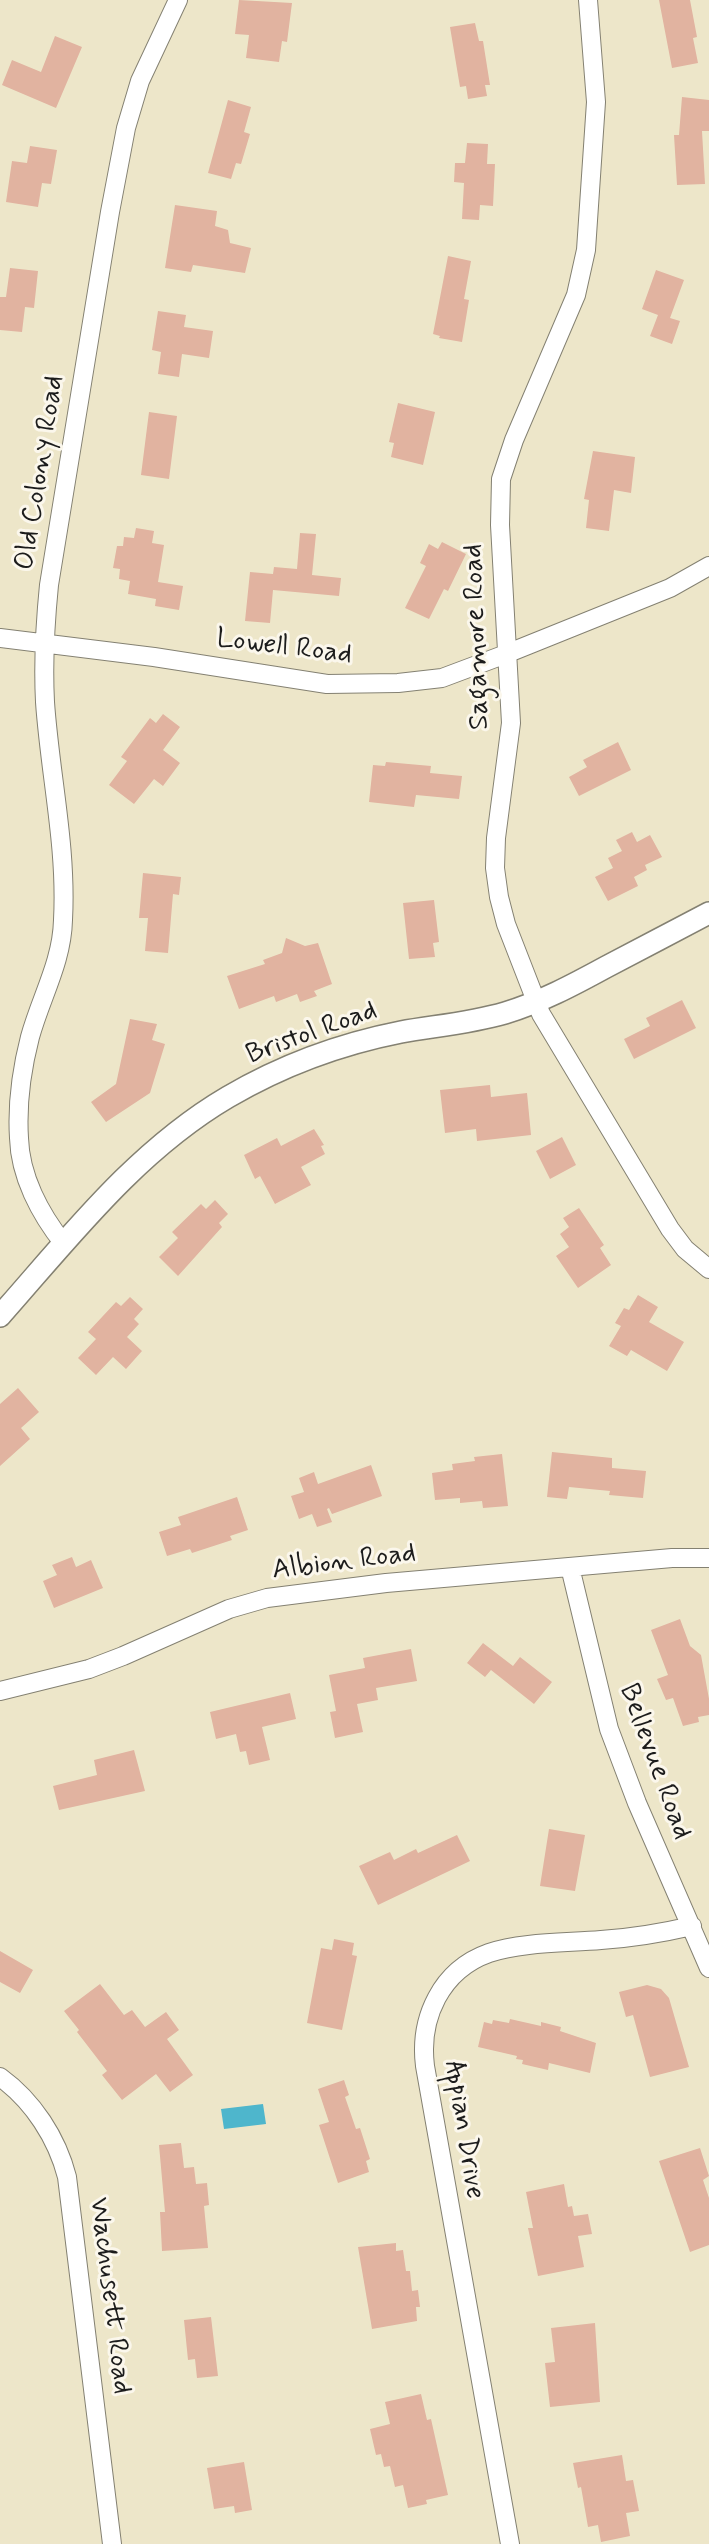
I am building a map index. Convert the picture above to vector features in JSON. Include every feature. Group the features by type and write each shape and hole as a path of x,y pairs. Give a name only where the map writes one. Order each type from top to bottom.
{"street":[{"name":"Old Colony Road","path":"64,1244 48,1224 36,1202 19,1139 20,1096 30,1038 57,961 64,922 63,849 46,704 44,642 49,585 107,225 126,128 140,81 178,0"},
{"name":"Sagamore Road","path":"588,0 596,102 586,250 576,295 514,440 501,479 500,526 511,723 495,868 506,924 536,1002 555,1040 670,1229 685,1249 709,1269"},
{"name":"Lowell Road","path":"0,638 44,642 327,684 398,683 442,678 506,654 670,588 709,566"},
{"name":"Bristol Road","path":"0,1316 119,1184 156,1148 202,1113 255,1082 300,1062 349,1045 403,1032 489,1017 536,1002 709,913"},
{"name":"Albion Road","path":"0,1691 89,1669 123,1657 229,1609 267,1598 386,1583 672,1558 709,1558"},
{"name":"Bellevue Road","path":"570,1567 609,1729 709,1968"},
{"name":"Appian Drive","path":"510,2544 425,2066 424,2046 428,2016 452,1976 490,1952 618,1939 692,1926"},
{"name":"Wachusett Road","path":"0,2077 26,2101 46,2127 59,2152 67,2177 112,2544"}],"water":[{"path":"263,2104 266,2124 224,2129 221,2109"}],"building":[{"path":"239,0 292,3 287,42 282,41 279,62 246,58 249,35 235,34"},
{"path":"659,0 690,0 697,37 693,38 698,63 672,68"},
{"path":"475,23 479,41 483,41 490,85 485,85 487,96 468,99 466,86 460,87 450,27"},
{"path":"55,36 82,47 56,108 2,85 12,60 41,72"},
{"path":"682,97 709,100 709,131 702,131 705,184 677,185 674,135 679,135"},
{"path":"228,100 251,107 244,132 250,134 241,164 236,163 231,179 208,173"},
{"path":"467,143 488,144 487,164 495,164 493,206 480,205 479,220 462,219 464,183 454,182 455,163 465,163"},
{"path":"30,146 57,150 51,184 42,183 38,207 6,202 12,161 27,163"},
{"path":"175,205 217,211 215,226 228,230 230,243 251,248 245,273 193,265 191,272 165,268"},
{"path":"448,256 471,261 464,299 469,300 462,342 439,338 440,336 433,334"},
{"path":"10,268 38,271 34,308 25,307 22,332 0,330 0,297 6,297"},
{"path":"656,270 684,280 670,318 680,321 672,344 650,336 658,315 642,309"},
{"path":"158,311 186,315 184,327 213,331 209,358 182,354 179,377 158,374 161,352 152,350"},
{"path":"398,403 435,412 423,465 391,457 394,443 389,442"},
{"path":"149,412 177,416 169,479 141,475"},
{"path":"593,451 635,457 631,493 614,490 609,531 586,528 589,500 584,499"},
{"path":"136,528 154,531 152,543 164,545 158,582 183,586 179,610 155,606 156,599 128,594 130,581 119,579 120,569 113,568 117,546 123,546 124,537 134,538"},
{"path":"300,533 316,534 312,575 341,578 339,596 273,590 270,623 245,621 250,572 273,574 274,567 297,569"},
{"path":"442,542 466,554 448,591 444,589 429,619 405,608 426,566 420,563 429,544 438,549"},
{"path":"163,714 180,727 163,750 180,763 163,786 154,779 134,804 109,785 127,761 121,757 150,718 156,723"},
{"path":"618,742 631,770 579,796 569,777 587,767 583,760"},
{"path":"386,762 431,766 430,773 462,776 459,799 416,795 414,807 369,802 373,765 385,766"},
{"path":"632,832 637,842 650,835 662,857 645,865 647,870 634,877 638,886 608,901 595,877 613,868 608,858 622,851 616,840"},
{"path":"143,873 181,877 179,895 173,894 168,953 145,951 148,918 139,918"},
{"path":"434,900 439,942 433,943 435,957 409,959 403,903"},
{"path":"286,938 305,946 318,943 332,984 314,991 317,996 300,1002 297,994 276,1002 274,996 239,1009 227,976 265,964 263,960 282,953"},
{"path":"682,1000 696,1028 634,1059 624,1039 650,1026 646,1018"},
{"path":"130,1019 157,1024 152,1040 165,1044 150,1093 106,1122 91,1102 116,1084"},
{"path":"490,1085 491,1097 527,1093 531,1135 477,1141 476,1129 445,1133 440,1090"},
{"path":"314,1129 324,1145 321,1146 325,1154 301,1167 311,1185 275,1204 260,1176 255,1179 244,1155 277,1138 281,1146"},
{"path":"562,1137 576,1165 550,1179 536,1151"},
{"path":"215,1200 228,1214 219,1223 222,1227 178,1276 159,1257 178,1238 172,1232 201,1204 206,1209"},
{"path":"579,1208 604,1245 600,1248 611,1265 578,1288 556,1256 569,1247 560,1234 569,1227 563,1218"},
{"path":"638,1295 658,1307 649,1322 684,1342 667,1371 631,1350 627,1356 609,1346 621,1326 615,1323 624,1308 629,1310"},
{"path":"130,1297 143,1309 134,1319 139,1324 127,1337 142,1351 126,1369 113,1357 96,1375 78,1358 96,1339 88,1332 116,1302 121,1306"},
{"path":"18,1388 39,1412 21,1428 30,1439 0,1466 0,1404"},
{"path":"552,1452 612,1458 612,1468 646,1471 643,1498 569,1487 567,1499 547,1497"},
{"path":"502,1454 508,1506 483,1508 482,1501 460,1503 460,1498 435,1500 432,1473 453,1470 452,1464 475,1461 474,1457"},
{"path":"371,1465 382,1496 332,1514 329,1508 327,1509 332,1522 317,1527 312,1514 299,1519 291,1496 304,1492 299,1478 314,1472 318,1484"},
{"path":"237,1497 248,1530 230,1536 232,1540 192,1553 190,1549 167,1556 159,1532 181,1525 178,1517"},
{"path":"72,1557 76,1567 91,1560 103,1588 54,1608 43,1581 57,1575 52,1565"},
{"path":"680,1619 690,1646 701,1655 709,1699 709,1715 698,1717 699,1722 683,1726 673,1698 666,1700 657,1679 668,1675 651,1630"},
{"path":"483,1643 513,1666 520,1657 552,1682 534,1704 491,1670 485,1677 467,1663"},
{"path":"411,1649 417,1681 376,1688 378,1700 357,1704 363,1732 335,1738 330,1712 336,1711 329,1675 365,1668 363,1658"},
{"path":"290,1693 296,1719 262,1727 270,1760 249,1765 246,1751 240,1752 236,1734 216,1739 210,1712"},
{"path":"134,1750 145,1791 59,1810 53,1786 97,1775 94,1760"},
{"path":"549,1829 585,1835 575,1891 540,1886"},
{"path":"457,1835 470,1861 378,1905 359,1866 390,1852 394,1860 416,1849 418,1853"},
{"path":"334,1939 354,1943 352,1955 357,1956 342,2030 307,2023 321,1948 332,1950"},
{"path":"0,1951 33,1970 20,1993 0,1982"},
{"path":"100,1984 124,2015 132,2010 145,2027 166,2012 179,2030 167,2039 193,2075 170,2092 156,2074 122,2100 102,2075 107,2071 64,2011"},
{"path":"647,1985 661,1989 669,1998 689,2067 650,2077 633,2015 626,2017 619,1992"},
{"path":"510,2019 541,2026 541,2022 561,2027 560,2031 596,2043 590,2073 549,2063 548,2070 522,2064 523,2060 516,2059 517,2056 478,2047 484,2022 492,2024 493,2020 509,2023"},
{"path":"344,2080 349,2095 345,2097 356,2129 360,2128 370,2159 366,2161 369,2172 338,2183 319,2125 329,2122 318,2089"},
{"path":"181,2143 184,2168 194,2167 196,2184 207,2183 209,2205 204,2206 208,2248 162,2251 160,2212 165,2212 159,2145"},
{"path":"700,2148 709,2176 703,2180 709,2198 709,2245 690,2252 659,2161"},
{"path":"564,2184 568,2207 572,2206 574,2216 588,2214 592,2234 578,2236 584,2267 538,2276 528,2228 533,2228 526,2192"},
{"path":"396,2243 396,2251 403,2250 406,2271 410,2271 412,2291 418,2290 420,2307 416,2307 417,2321 372,2329 358,2247"},
{"path":"211,2317 218,2376 197,2378 195,2359 188,2360 184,2320"},
{"path":"595,2323 600,2402 550,2407 545,2363 555,2362 551,2328"},
{"path":"421,2394 427,2420 431,2419 448,2495 408,2508 403,2485 395,2487 390,2466 384,2467 381,2454 376,2455 370,2429 390,2424 385,2402"},
{"path":"622,2455 626,2481 633,2480 639,2511 626,2513 630,2536 601,2542 598,2525 588,2527 581,2487 578,2488 573,2463"},
{"path":"244,2462 252,2510 235,2513 234,2506 214,2509 207,2468"}]}
